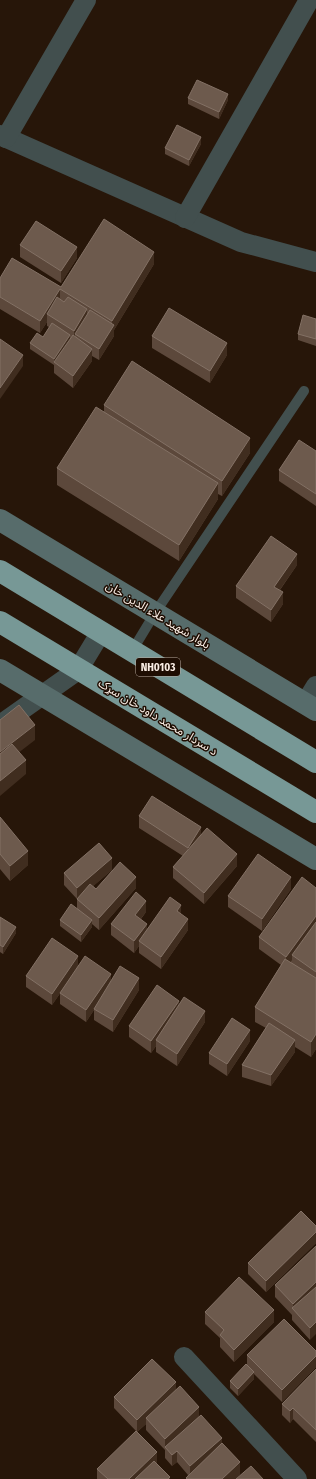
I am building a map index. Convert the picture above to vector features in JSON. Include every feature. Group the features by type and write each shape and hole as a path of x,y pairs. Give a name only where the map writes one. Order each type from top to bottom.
{"highway":[{"name":"NH0103","path":"0,571 316,762"},
{"name":"د سردار محمد داود خان سړک","path":"0,622 316,812"}],"street":[{"path":"86,0 3,136 241,242 316,262"},
{"path":"185,218 309,0"},
{"name":"بلوار شهید علاء الدین خان","path":"0,520 155,613 312,700"},
{"path":"0,725 78,670 101,632"},
{"path":"0,670 316,859"},
{"path":"184,1357 297,1479"}],"lane":[{"path":"132,651 155,613 304,391"}],"building":[{"path":"197,80 228,94 219,112 188,98"},
{"path":"177,125 201,137 189,160 165,148"},
{"path":"104,219 154,252 112,321 60,289 40,321 0,297 0,278 12,258 61,287"},
{"path":"36,221 77,247 61,271 20,245"},
{"path":"57,297 64,302 68,297 87,309 74,331 47,314"},
{"path":"169,308 227,343 210,371 152,336"},
{"path":"90,310 114,325 99,349 75,334"},
{"path":"303,315 316,319 316,339 298,334"},
{"path":"52,323 70,335 54,359 30,343 37,333 43,337"},
{"path":"73,335 92,349 73,376 54,362"},
{"path":"0,339 23,355 0,388"},
{"path":"132,361 250,438 222,481 104,405"},
{"path":"96,407 218,483 179,545 57,468"},
{"path":"299,440 316,451 316,494 279,470"},
{"path":"271,536 297,554 274,587 283,592 271,610 236,586"},
{"path":"19,705 35,725 0,752 0,720"},
{"path":"12,744 26,760 0,781 0,754"},
{"path":"152,796 201,827 188,848 139,816"},
{"path":"0,817 28,851 10,866 0,854"},
{"path":"207,828 237,854 204,893 173,867"},
{"path":"99,843 112,858 77,888 64,873"},
{"path":"258,854 291,877 262,919 228,896"},
{"path":"120,862 136,877 99,918 77,899 90,884 96,889"},
{"path":"302,877 316,888 316,916 286,957 259,937"},
{"path":"136,892 146,901 135,915 147,924 134,941 111,924"},
{"path":"170,897 181,905 177,911 188,919 161,957 139,941"},
{"path":"71,904 92,920 81,935 60,920"},
{"path":"0,917 16,927 3,947 0,945"},
{"path":"316,922 316,972 292,955"},
{"path":"52,938 78,956 52,994 26,976"},
{"path":"85,956 111,974 86,1010 60,993"},
{"path":"285,959 316,978 316,1034 311,1042 255,1007"},
{"path":"120,966 139,978 113,1020 94,1009"},
{"path":"157,985 179,1001 151,1041 129,1026"},
{"path":"184,997 205,1011 177,1054 156,1040"},
{"path":"232,1018 250,1030 227,1064 209,1053"},
{"path":"269,1023 295,1040 271,1075 242,1065"},
{"path":"301,1211 316,1226 316,1232 266,1281 248,1263"},
{"path":"316,1246 316,1282 293,1304 275,1285"},
{"path":"239,1277 274,1310 234,1350 220,1335 224,1330 205,1312"},
{"path":"316,1287 316,1322 310,1328 292,1308"},
{"path":"284,1319 316,1351 316,1356 282,1390 247,1355"},
{"path":"152,1359 176,1382 137,1420 114,1397"},
{"path":"246,1364 254,1372 238,1389 230,1381"},
{"path":"316,1369 316,1430 293,1408 290,1411 282,1404"},
{"path":"180,1386 199,1407 165,1439 146,1418"},
{"path":"201,1415 222,1438 190,1466 177,1451 172,1455 165,1447"},
{"path":"136,1431 157,1452 129,1479 108,1479 97,1469"},
{"path":"222,1443 240,1462 222,1479 186,1478"},
{"path":"154,1461 170,1477 168,1479 135,1479"},
{"path":"251,1466 263,1479 236,1479"}]}
